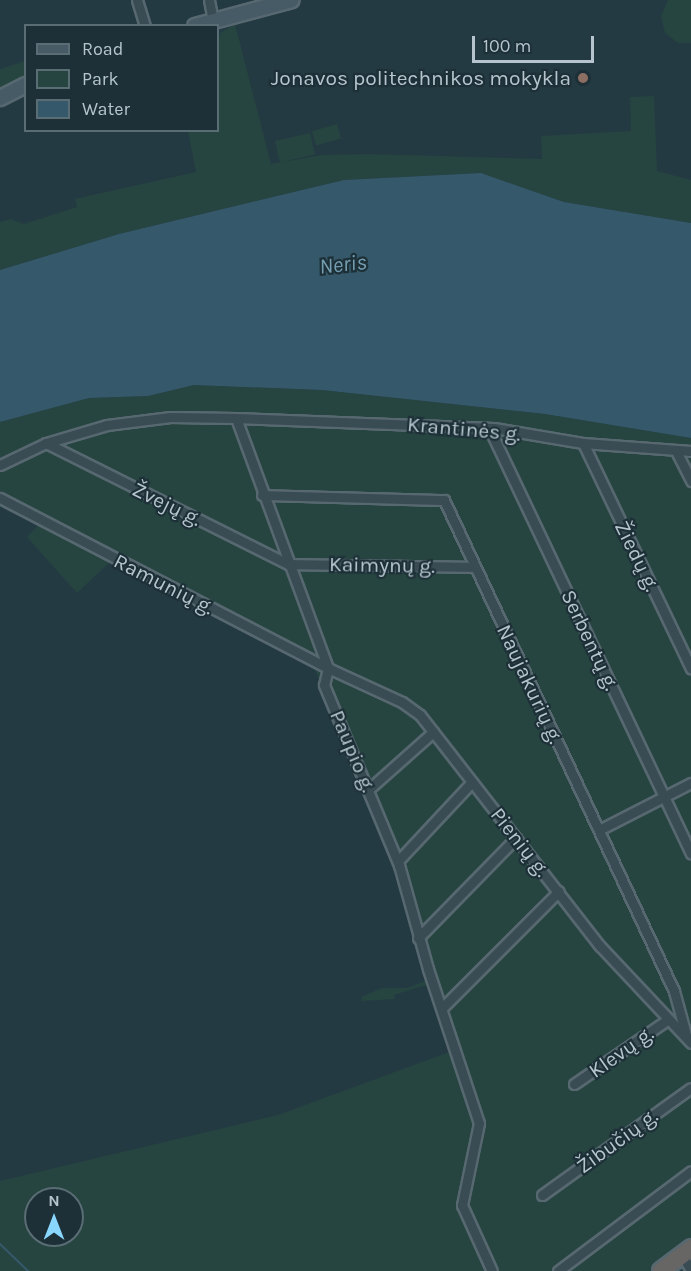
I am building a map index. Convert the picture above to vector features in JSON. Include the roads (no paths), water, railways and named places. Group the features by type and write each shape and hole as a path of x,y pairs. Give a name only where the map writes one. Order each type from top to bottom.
{"highway":[{"path":"661,1271 687,1252"}],"main road":[{"path":"201,24 292,0"},
{"path":"0,98 24,86"}],"street":[{"path":"137,0 144,24"},
{"path":"209,0 213,20"},
{"path":"0,465 46,443 107,426 170,417 236,418"},
{"name":"Krantinės g.","path":"236,418 489,428 583,443 691,451"},
{"name":"Paupio g.","path":"236,418 262,495 328,668 324,685 398,861 418,938 479,1123 462,1205 492,1271"},
{"name":"Serbentų g.","path":"489,428 691,853"},
{"name":"Žvejų g.","path":"46,443 288,564"},
{"name":"Žiedų g.","path":"583,443 691,668"},
{"path":"676,451 691,481"},
{"name":"Naujakurių g.","path":"262,495 444,500 674,991 689,1039"},
{"name":"Ramunių g.","path":"0,498 328,668"},
{"name":"Kaimynų g.","path":"288,564 475,567"},
{"name":"Pienių g.","path":"328,668 402,702 433,732 600,946 667,1020 689,1039"},
{"path":"369,789 433,732"},
{"path":"398,861 472,782"},
{"path":"598,830 691,783"},
{"path":"418,938 516,838"},
{"path":"442,1008 559,891"},
{"name":"Klevų g.","path":"574,1084 667,1020"},
{"name":"Žibučių g.","path":"542,1195 691,1088"},
{"path":"558,1271 691,1171"},
{"path":"687,1252 691,1270"}],"water":[{"name":"Neris","path":"481,173 564,202 691,223 691,438 545,414 322,390 194,385 148,396 89,398 0,422 0,270 119,234 344,180"}],"waterway":[{"path":"0,1244 28,1271"}],"place":[{"name":"Jonavos politechnikos mokykla","path":"583,78"}]}
